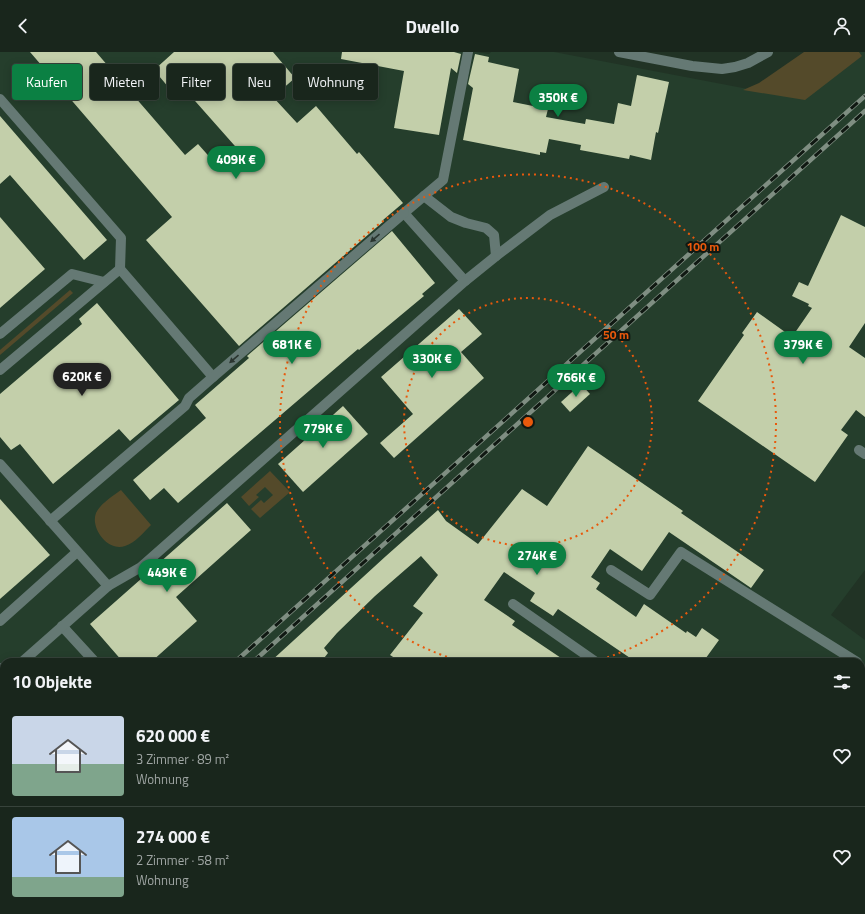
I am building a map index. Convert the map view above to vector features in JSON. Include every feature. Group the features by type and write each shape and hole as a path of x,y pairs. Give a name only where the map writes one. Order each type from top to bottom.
{"street":[{"path":"50,521 185,406 189,398 442,180 468,52"},
{"path":"619,52 692,66 722,69 748,63 768,52"},
{"path":"0,99 121,238 120,269 213,378"},
{"path":"26,658 108,586 141,567 465,281 550,215 604,187"},
{"path":"424,196 451,217 466,224 486,228 494,235 496,256"},
{"path":"404,213 465,281"},
{"path":"0,370 120,269"},
{"path":"0,334 72,274 104,282"},
{"path":"0,464 108,586"},
{"path":"0,621 77,552"},
{"path":"611,570 650,595 681,552 851,658"},
{"path":"513,604 590,658"},
{"path":"62,626 91,658"}],"shaded area":[{"path":"0,52 477,52 489,54 491,52 554,52 748,89 862,56 859,52 865,52 865,570 831,615 865,640 865,658 0,658"},
{"path":"804,52 859,52 862,56 805,100 743,90 759,83"},
{"path":"70,290 73,293 0,355 0,350"},
{"path":"270,471 290,492 260,518 251,509 261,500 264,503 273,495 265,487 256,495 259,497 249,506 241,497"},
{"path":"121,490 151,525 132,542 125,546 119,547 112,545 102,537 98,532 95,519 96,513 100,506"}],"building":[{"path":"30,52 96,52 106,64 90,64 90,100 137,100 185,155 198,144 222,171 242,154 194,100 225,100 225,64 167,64 167,86 159,76 159,66 174,52 273,52 283,64 233,64 233,100 276,100 297,123 316,106 357,154 359,152 403,203 239,346 146,240 172,217 71,100 82,100 82,64 40,64"},
{"path":"342,52 454,52 461,54 457,73 451,68 439,135 394,128 404,71 378,66 378,64 367,64 341,59"},
{"path":"475,54 489,57 488,62 519,69 513,102 548,109 546,117 585,124 586,119 614,124 618,103 631,106 637,75 669,82 658,133 656,132 651,160 630,155 629,159 580,150 581,145 549,139 546,153 540,152 540,155 463,140 473,88 468,84"},
{"path":"285,66 293,76 293,80 285,87"},
{"path":"0,116 107,240 84,260 10,175 0,184"},
{"path":"841,215 865,227 865,323 849,347 865,358 865,417 856,410 841,430 848,435 815,482 698,401 744,335 742,333 757,312 792,337 812,308 808,306 809,304 792,296 799,282 808,286"},
{"path":"0,217 45,269 0,308"},
{"path":"392,231 435,283 422,294 424,296 359,350 358,349 178,503 164,488 150,500 133,480 206,418 195,405 249,358 247,356"},
{"path":"97,303 179,400 130,441 119,429 53,484 20,444 11,450 0,437 0,394 82,324 79,319"},
{"path":"459,309 482,334 461,352 484,378 394,458 380,443 413,414 381,377"},
{"path":"581,384 590,394 570,412 561,402"},
{"path":"343,406 368,434 303,492 278,464"},
{"path":"588,446 683,511 681,513 764,570 751,588 669,532 642,571 610,549 591,577 600,583 596,589 636,617 644,604 686,633 687,631 696,637 702,628 719,640 706,658 630,658 558,609 553,616 530,601 535,593 504,572 484,600 515,621 512,625 561,658 395,658 390,655 423,613 413,606 438,575 421,556 375,596 337,633 324,648 328,653 324,658 274,658 438,510 446,521 478,544 522,489 547,506"},
{"path":"0,499 50,555 0,599"},
{"path":"227,503 251,530 176,597 197,621 155,658 120,658 90,624"}],"railway":[{"path":"239,658 865,96"},
{"path":"257,658 865,111"}]}
